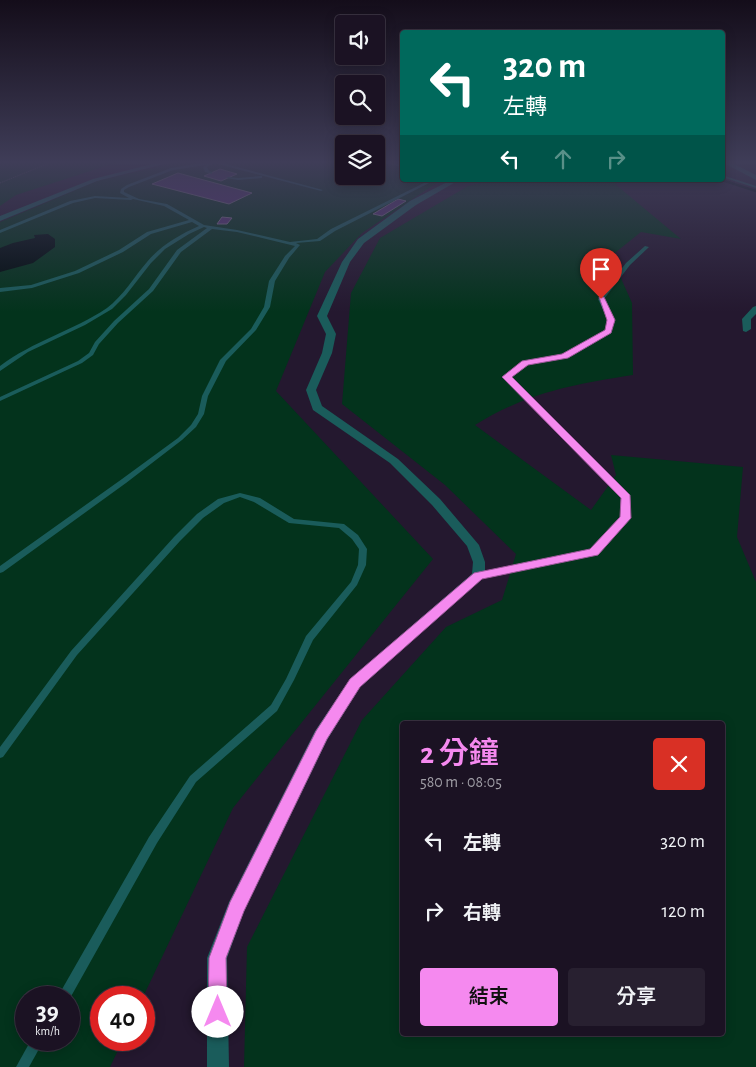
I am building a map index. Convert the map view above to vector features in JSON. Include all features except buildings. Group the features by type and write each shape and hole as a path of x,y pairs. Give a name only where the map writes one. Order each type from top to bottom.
{"street":[{"path":"0,219 18,212"},
{"path":"218,1067 217,958 236,908 321,736 355,683 478,576 479,562 473,545 436,502 394,461 317,408 311,390 327,353 331,334 322,316 346,262 361,241 401,212"},
{"path":"746,329 747,319 756,309"}],"lane":[{"path":"0,232 48,212"},
{"path":"176,212 191,221 210,228 292,242 318,240 369,212"},
{"path":"0,290 32,286 77,272 121,250 149,233 191,221"},
{"path":"0,369 15,356 76,327 109,308 131,289 162,249 178,237 203,226"},
{"path":"0,399 80,362 91,354 97,343 110,329 151,290 179,251 210,228"},
{"path":"0,570 124,481 180,439 194,426 201,414 205,396 223,360 253,330 267,307 272,281 287,257 298,245 292,242"},
{"path":"478,576 594,552 626,518 626,497 507,377 525,362 565,356 608,332 611,320 601,299 628,264 646,247"},
{"path":"0,754 80,646 200,516 221,501 240,496 256,500 292,521 341,526 355,537 363,549 362,565 354,583 309,638 290,680 274,708 192,780 153,840 70,986"},
{"path":"22,1067 31,1051"}],"green space":[{"path":"24,212 394,212 362,233 325,272 276,391 433,559 233,808 148,986 90,986 90,1051 118,1051 110,1067 0,1067 0,222"},
{"path":"424,212 648,212 681,239 641,232 611,256 632,303 633,375 571,386 532,397 475,425 591,510 616,475 611,455 743,467 737,537 756,582 756,1067 244,1067 247,947 362,720 446,627 502,600 516,554 445,485 342,404 351,293 380,238"}],"shaded area":[{"path":"48,234 55,239 55,247 33,263 0,272 0,248 35,238 34,235"}],"route":[{"path":"218,1012 217,958 236,908 321,736 355,683 478,576 594,552 615,532 626,518 626,497 507,377 525,362 565,356 608,332 611,320 601,299"}]}
